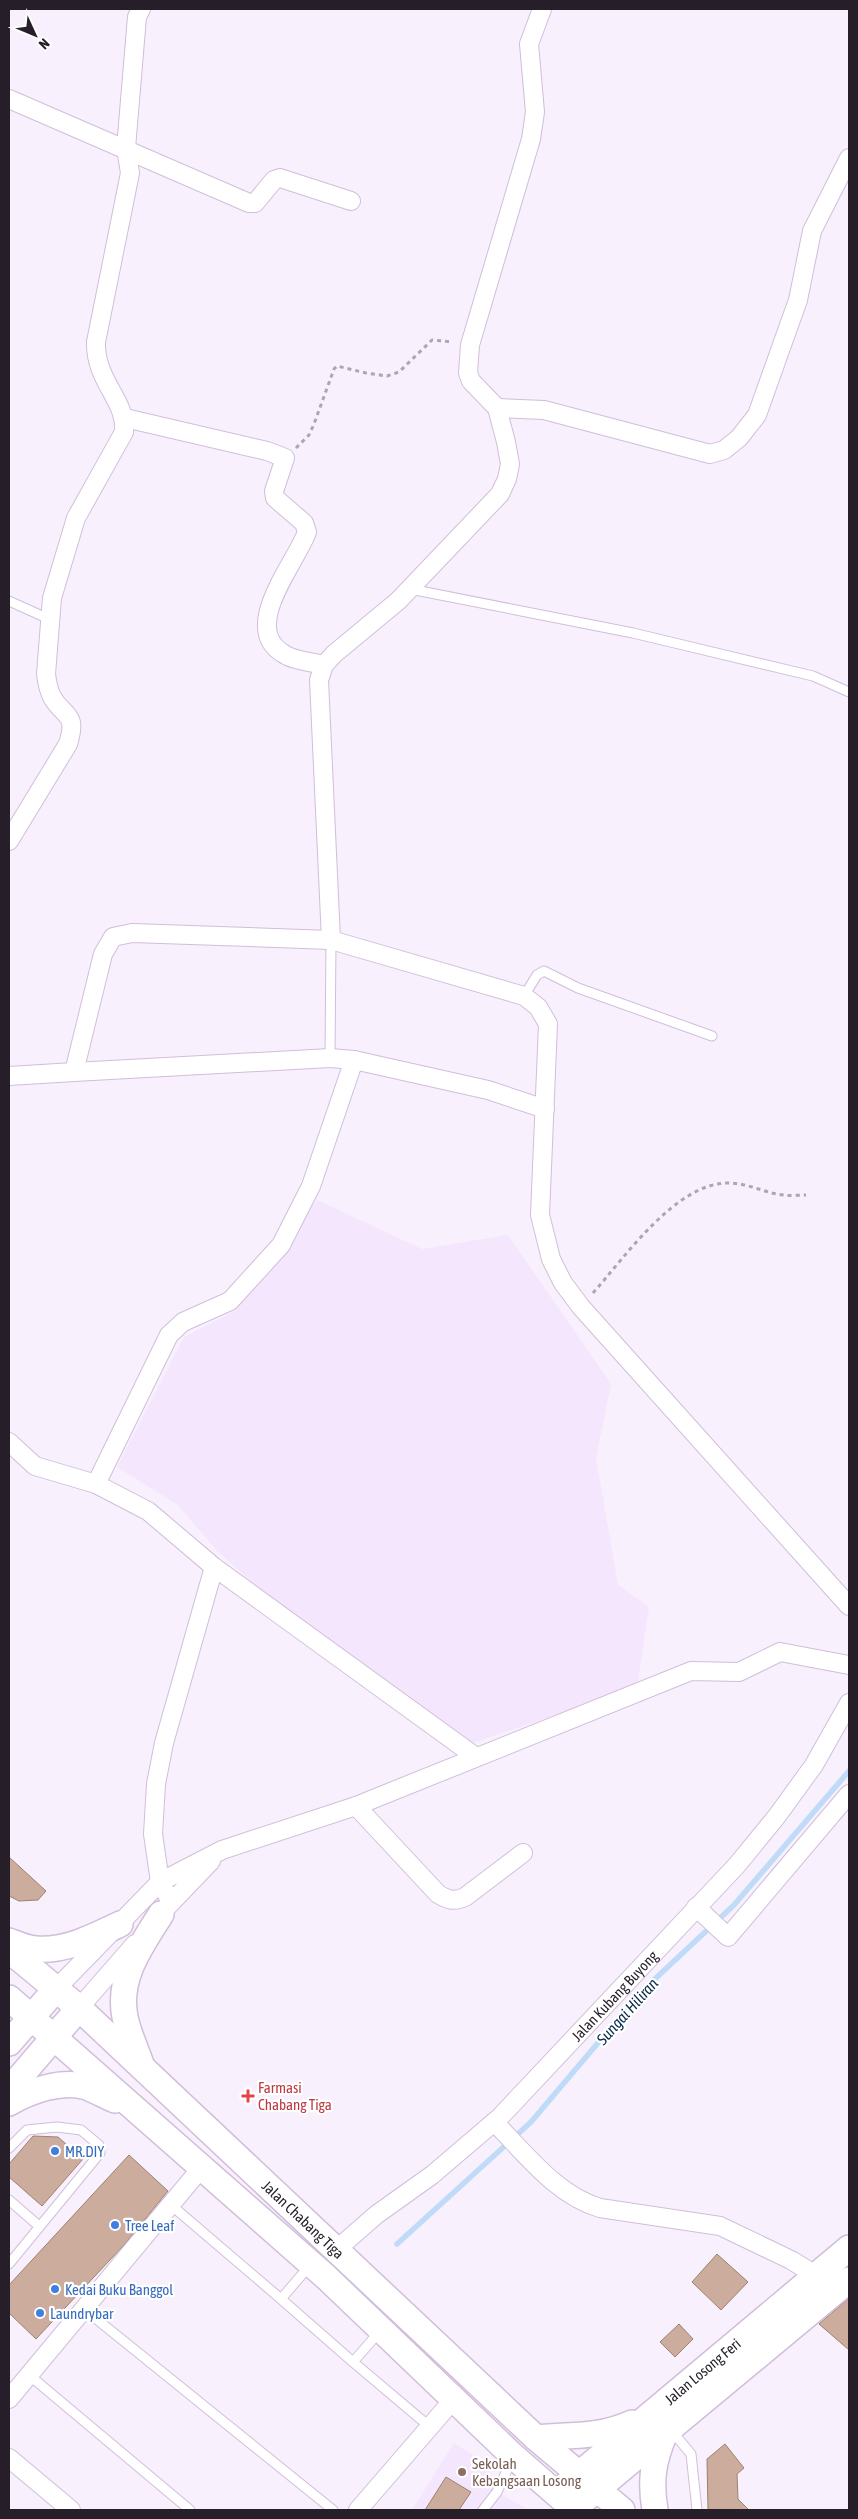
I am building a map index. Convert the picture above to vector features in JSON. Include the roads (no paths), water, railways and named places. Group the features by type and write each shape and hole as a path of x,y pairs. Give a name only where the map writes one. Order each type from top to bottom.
{"main road":[{"path":"142,2066 125,2018 123,1997 127,1974 166,1908"},
{"path":"9,1941 36,1949 61,1947 87,1940 120,1924"},
{"name":"Jalan Chabang Tiga","path":"9,1950 79,2008 142,2066 536,2438 622,2510"},
{"path":"9,2043 56,1989"},
{"name":"Jalan Chabang Tiga","path":"9,1998 318,2271 513,2456 568,2504"},
{"path":"9,2090 79,2008"},
{"path":"9,2103 34,2090 58,2086 85,2087 138,2111"},
{"name":"Jalan Losong Feri","path":"661,2426 816,2276 849,2248"},
{"name":"Jalan Losong Feri","path":"568,2504 587,2482 845,2290"},
{"path":"536,2438 557,2436 579,2437 661,2426 651,2484 655,2510"}],"street":[{"path":"9,841 68,744 72,730 70,717 52,698 47,686 49,619 52,598 76,518 121,442 126,418 100,373 96,356 96,342 130,173 126,148 137,17 141,9"},
{"path":"331,940 319,680 324,665 334,654 410,589 500,494 508,479 510,464 496,408 471,381 468,373 470,346 531,139 535,112 529,44 542,9"},
{"path":"9,99 126,148 249,203 255,203 274,180 280,178 351,201"},
{"path":"496,408 544,410 710,454 724,450 739,438 757,415 798,300 812,231 849,158"},
{"path":"126,418 267,451 285,458 274,492 275,498 304,523 308,532 267,610 266,627 270,640 284,654 324,665"},
{"path":"74,1072 103,954 114,937 132,933 331,940 524,996 538,1008 548,1024 540,1215 551,1259 563,1283 581,1307 849,1606"},
{"path":"9,1076 330,1058 354,1060 488,1090 545,1109"},
{"path":"96,1484 169,1335 183,1322 230,1301 281,1245 311,1186 354,1060"},
{"path":"9,1442 35,1466 96,1484 148,1511 214,1567 476,1757"},
{"path":"166,1908 153,1834 158,1775 164,1743 214,1567"},
{"path":"56,1989 160,1882 222,1850 356,1806 690,1671 739,1672 780,1652 849,1665"},
{"name":"Jalan Kubang Buyong","path":"341,2254 376,2215 432,2175 494,2122 736,1865 777,1816 814,1765 849,1703"},
{"path":"696,1907 728,1937 849,1794"},
{"path":"356,1806 438,1894 448,1900 457,1901 465,1897 523,1853"},
{"path":"79,2008 166,1908 222,1850"},
{"path":"494,2122 562,2188 585,2203 600,2208 720,2226 791,2260 816,2276"},
{"path":"9,2399 202,2167"},
{"path":"358,2510 453,2400"},
{"path":"9,2458 71,2510"}],"lane":[{"path":"410,589 633,633 813,676 849,692"},
{"path":"9,601 49,619"},
{"path":"330,1058 331,940"},
{"path":"524,996 537,975 544,971 550,972 578,988 712,1036"},
{"path":"9,2148 27,2130 57,2127 81,2130 99,2145 100,2153 9,2264"},
{"path":"9,2200 39,2226"},
{"path":"171,2205 430,2427"},
{"path":"281,2299 318,2271"},
{"path":"84,2309 333,2510"},
{"path":"353,2362 378,2326"},
{"path":"29,2374 190,2510"},
{"path":"661,2426 691,2454 697,2510"},
{"path":"483,2510 497,2492 513,2456"}],"waterway":[{"name":"Sungai Hiliran","path":"397,2244 531,2122 641,1992 734,1905 849,1771"}],"place":[{"name":"Farmasi Chabang Tiga","path":"248,2096"},
{"name":"MR.DIY","path":"55,2151"},
{"name":"Tree Leaf","path":"115,2225"},
{"name":"Kedai Buku Banggol","path":"55,2289"},
{"name":"Laundrybar","path":"40,2313"},
{"name":"Sekolah Kebangsaan Losong","path":"462,2472"}]}
